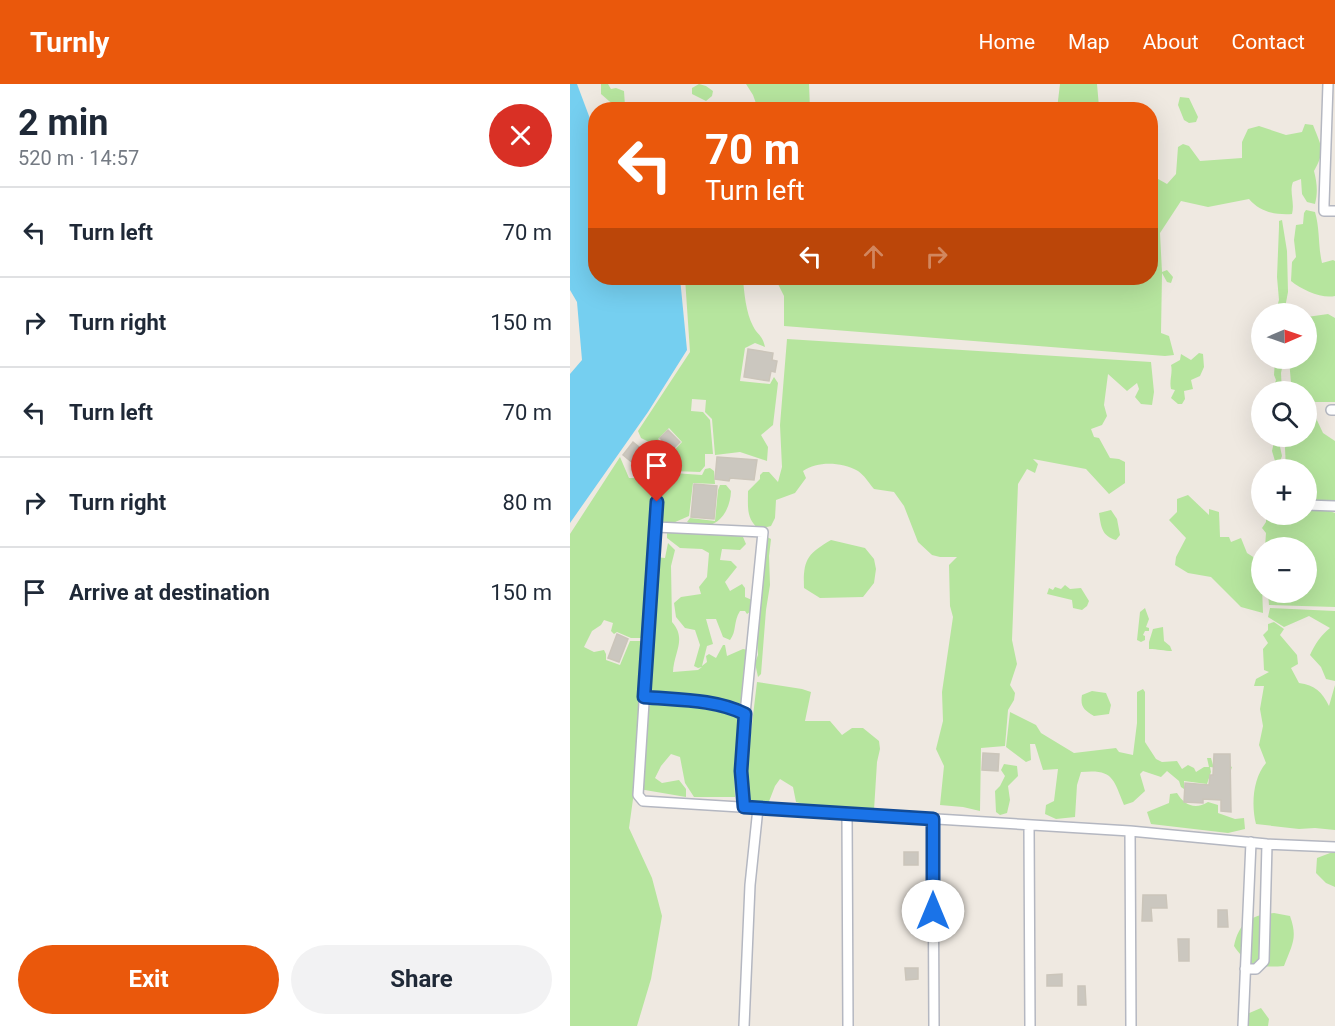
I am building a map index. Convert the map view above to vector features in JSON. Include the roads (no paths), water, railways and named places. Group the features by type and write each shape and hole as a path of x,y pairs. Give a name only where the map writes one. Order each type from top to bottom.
{"street":[{"path":"1328,84 1330,142 1324,211 1335,211"},
{"path":"657,502 638,795 643,801 1130,831 1267,844 1335,847"},
{"path":"1317,505 1335,506"},
{"path":"656,527 763,532 741,771 744,807"},
{"path":"644,697 714,704 745,714"},
{"path":"744,1026 750,885 758,808"},
{"path":"847,814 848,1026"},
{"path":"933,819 934,1026"},
{"path":"1029,825 1030,1026"},
{"path":"1130,831 1131,1026"},
{"path":"1243,1026 1251,842"},
{"path":"1245,969 1256,969 1264,961 1267,844"}],"water":[{"path":"570,84 577,84 588,113 588,285 681,285 687,350 648,412 570,523 570,374 582,360 577,302 570,290"}]}
